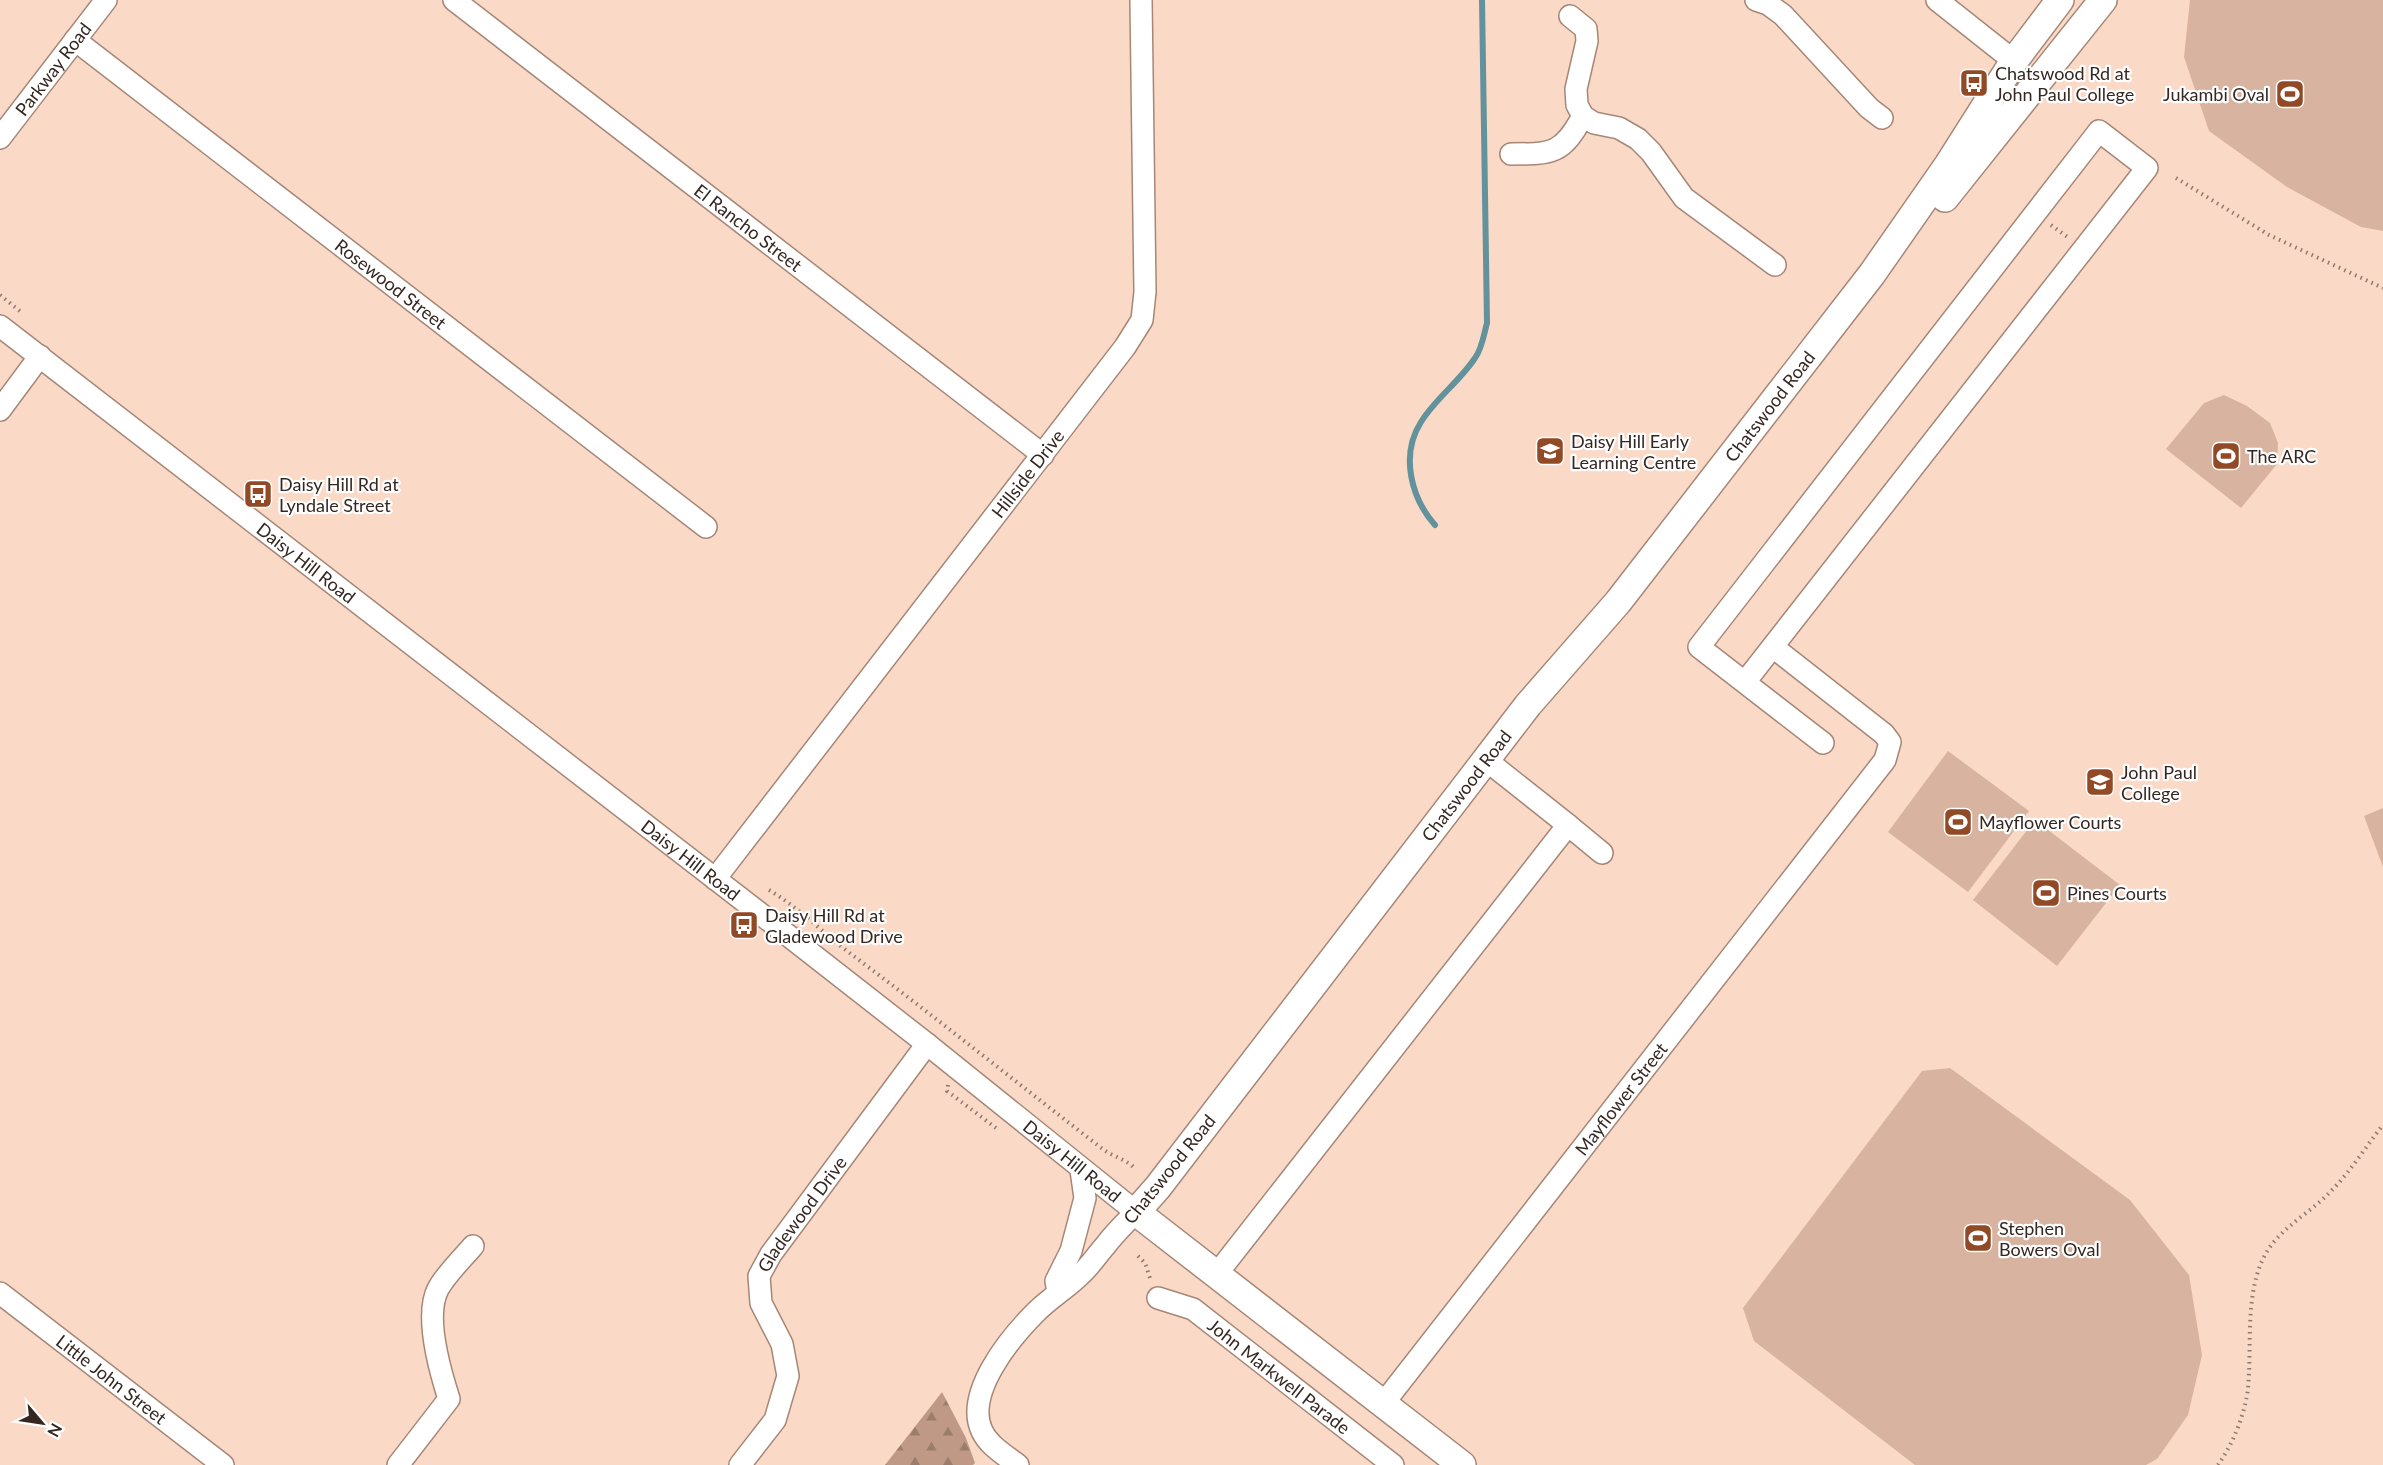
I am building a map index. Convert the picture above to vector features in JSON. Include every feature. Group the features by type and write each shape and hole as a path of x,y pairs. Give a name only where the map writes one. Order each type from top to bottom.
{"main road":[{"name":"Chatswood Road","path":"1136,1212 1158,1187 1528,705 1618,602 1872,273 1948,165 2014,61 2060,0"},
{"name":"Chatswood Road","path":"1872,273 1944,200 2103,0"},
{"name":"Daisy Hill Road","path":"1136,1212 1461,1465"}],"street":[{"name":"Parkway Road","path":"0,138 106,0"},
{"name":"El Rancho Street","path":"454,0 1042,455"},
{"name":"Hillside Drive","path":"715,879 1125,347 1142,320 1145,292 1141,0"},
{"path":"1756,0 1768,4 1783,15 1869,108 1882,118"},
{"path":"1937,0 2014,61"},
{"path":"1570,16 1586,29 1587,41 1576,89 1577,105 1583,116 1594,123 1619,128 1638,139 1651,152 1684,198 1775,265"},
{"name":"Rosewood Street","path":"75,40 706,527"},
{"path":"1511,154 1545,154 1560,147 1571,137 1583,116"},
{"path":"1745,682 2147,168 2099,131 1699,647 1823,743"},
{"name":"Daisy Hill Road","path":"0,326 927,1044 1136,1212"},
{"path":"0,410 40,356"},
{"name":"Mayflower Street","path":"1383,1404 1860,795 1885,760 1890,742 1884,734 1773,647"},
{"path":"1486,760 1602,853"},
{"path":"1216,1275 1568,825"},
{"name":"Gladewood Drive","path":"740,1465 775,1420 788,1376 782,1344 760,1303 759,1276 771,1254 927,1044"},
{"path":"1058,1292 1056,1281 1071,1251 1085,1198 1081,1170"},
{"name":"Chatswood Road","path":"1018,1465 992,1444 982,1431 978,1417 979,1401 999,1357 1035,1313 1081,1274 1136,1212"},
{"path":"398,1465 448,1399 441,1372 432,1315 437,1289 473,1246"},
{"name":"Little John Street","path":"0,1293 223,1465"},
{"name":"John Markwell Parade","path":"1158,1298 1193,1309 1393,1465"}],"path":[{"path":"2176,178 2269,235 2383,288"},
{"path":"2036,213 2084,250"},
{"path":"0,295 21,312"},
{"path":"769,890 1104,1150 1113,1156 1131,1162 1135,1168"},
{"path":"947,1091 1004,1134"},
{"path":"2218,1465 2234,1435 2248,1391 2254,1288 2262,1260 2280,1233 2308,1213 2333,1189 2383,1125"},
{"path":"1137,1256 1145,1263 1158,1298"}],"green space":[{"path":"942,1392 966,1438 975,1463 973,1465 885,1465"}],"shaded area":[{"name":"Jukambi Oval","path":"2190,0 2383,0 2383,231 2361,227 2287,187 2209,131 2184,57"},
{"name":"The ARC","path":"2224,395 2247,406 2270,423 2278,443 2277,464 2241,508 2166,449 2204,403"},
{"name":"Mayflower Courts","path":"1948,751 2029,811 1968,892 1888,832"},
{"path":"2383,808 2383,867 2364,816"},
{"name":"Pines Courts","path":"2035,820 2120,885 2057,966 1973,900"},
{"name":"Stephen Bowers Oval","path":"1950,1068 2130,1200 2189,1275 2202,1355 2188,1415 2157,1459 2146,1465 1915,1465 1754,1341 1743,1308 1922,1071"}],"waterway":[{"path":"1435,525 1414,489 1411,476 1411,448 1421,422 1477,354 1487,323 1482,0"}],"place":[{"name":"Chatswood Rd at John Paul College","path":"1974,83"},
{"name":"Jukambi Oval","path":"2290,94"},
{"name":"Daisy Hill Early Learning Centre","path":"1550,451"},
{"name":"The ARC","path":"2226,456"},
{"name":"Daisy Hill Rd at Lyndale Street","path":"258,494"},
{"name":"John Paul College","path":"2100,782"},
{"name":"Mayflower Courts","path":"1958,822"},
{"name":"Pines Courts","path":"2046,893"},
{"name":"Daisy Hill Rd at Gladewood Drive","path":"744,925"},
{"name":"Stephen Bowers Oval","path":"1978,1238"}]}
